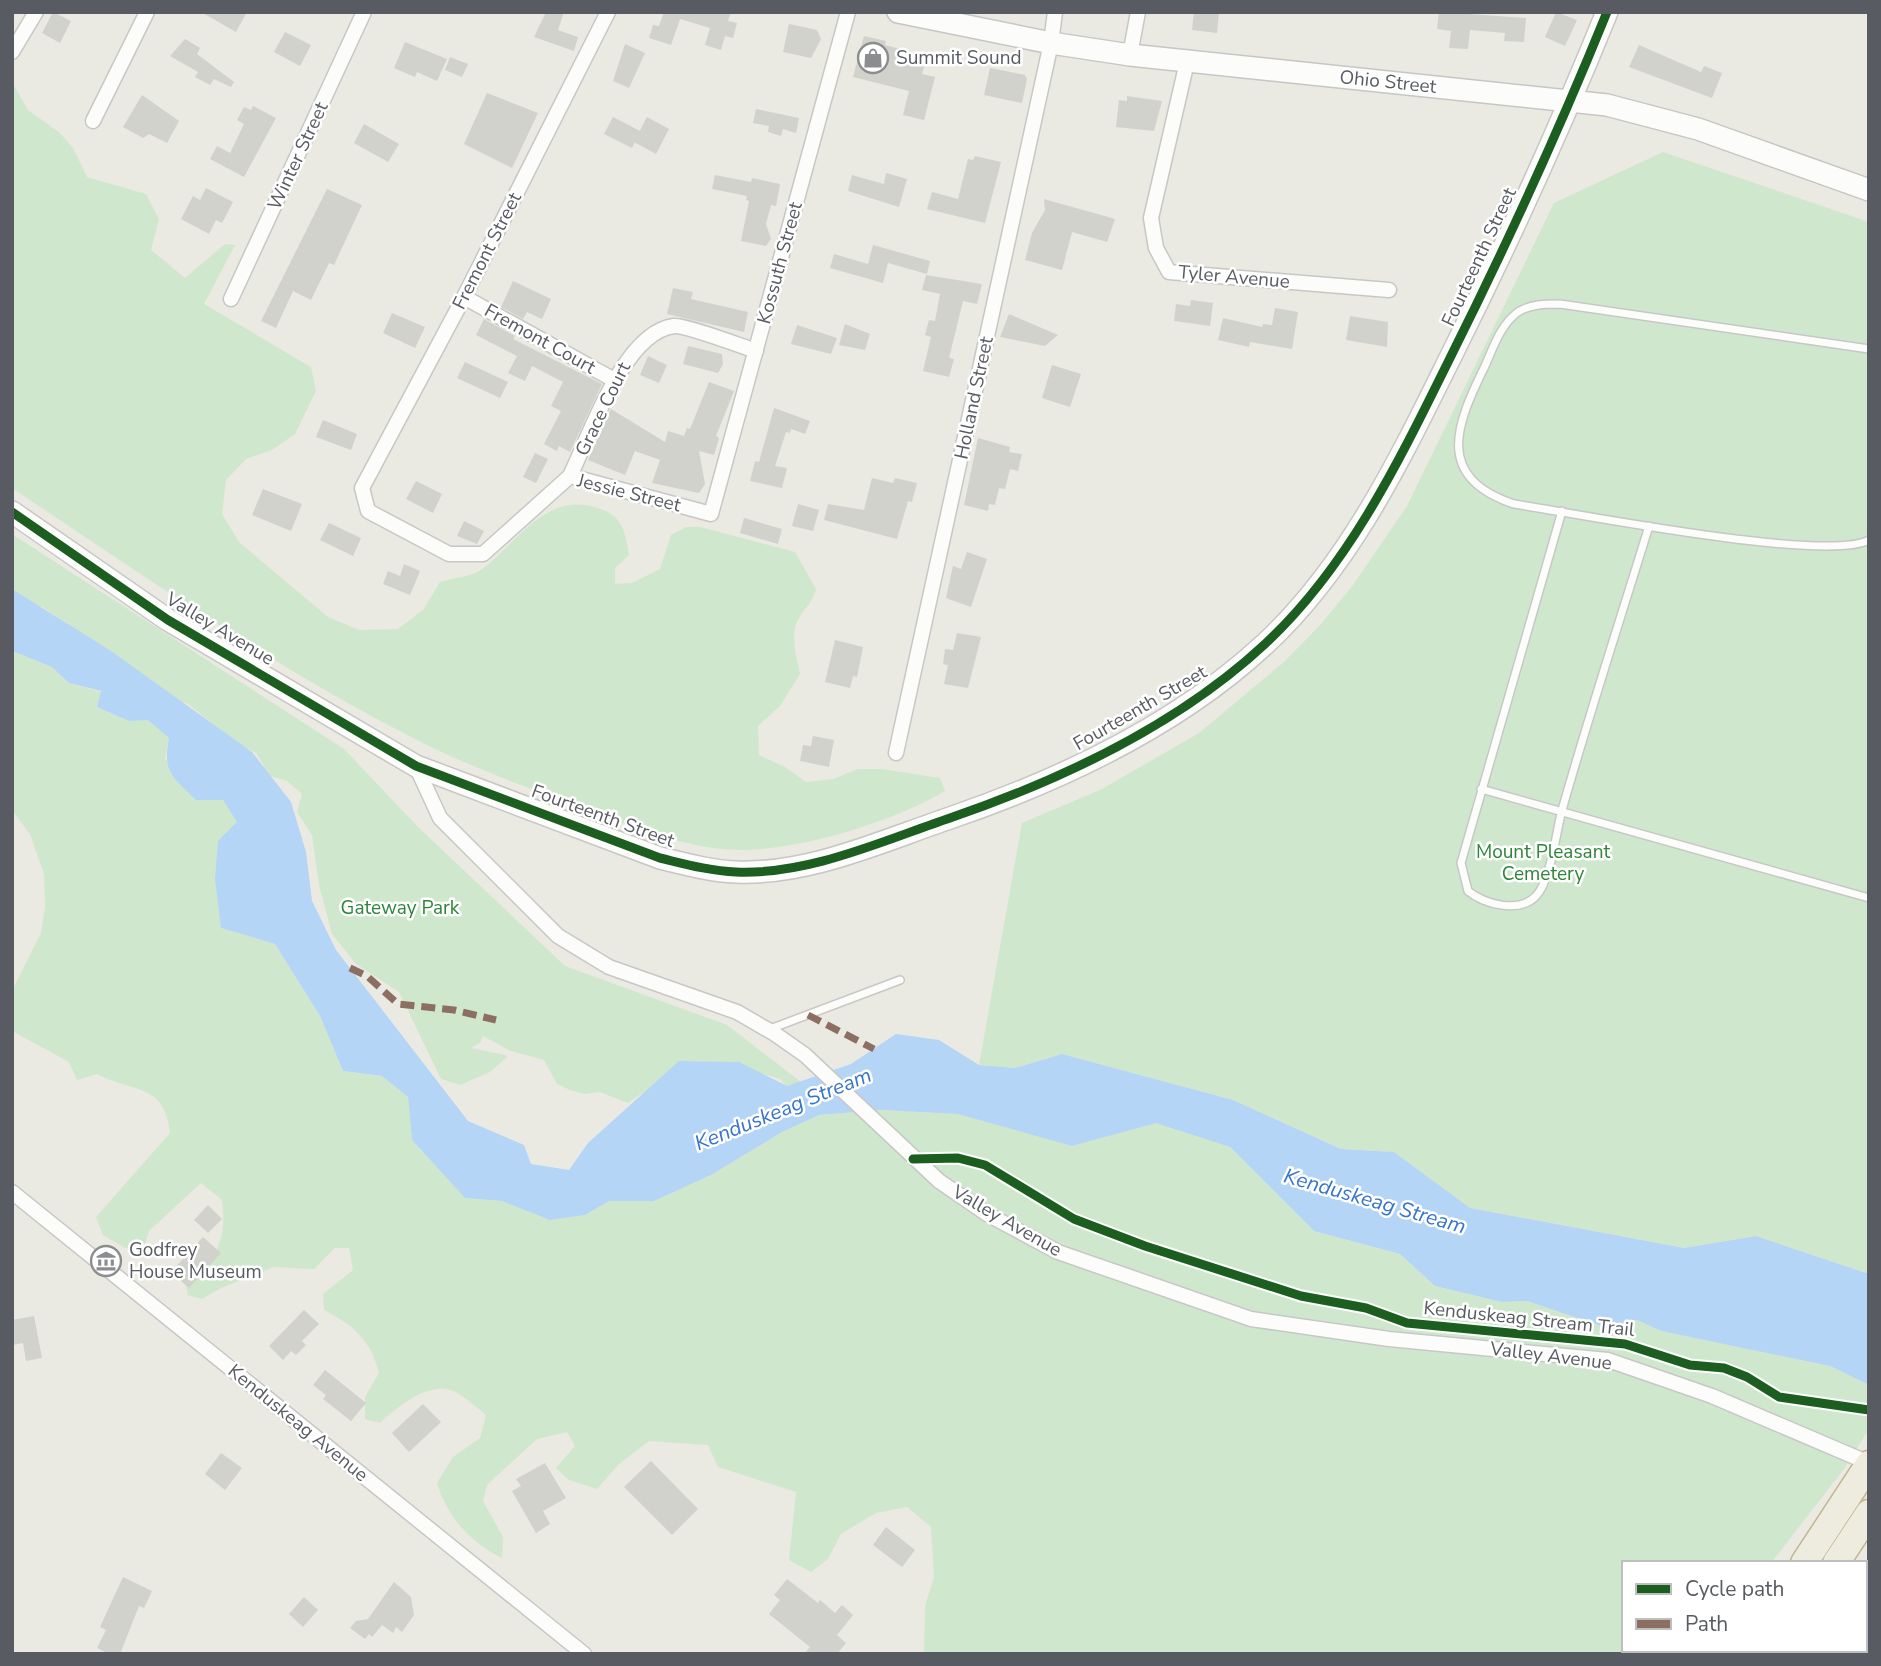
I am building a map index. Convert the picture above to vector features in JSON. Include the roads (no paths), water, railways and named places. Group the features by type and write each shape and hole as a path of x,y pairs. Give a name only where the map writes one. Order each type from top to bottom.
{"highway":[{"path":"1805,1561 1869,1464"},
{"path":"1837,1561 1868,1514"}],"street":[{"path":"12,52 37,12"},
{"path":"93,121 147,12"},
{"name":"Winter Street","path":"231,299 364,12"},
{"name":"Fremont Street","path":"449,554 368,511 362,488 464,297 608,12"},
{"name":"Kossuth Street","path":"711,514 848,12"},
{"name":"Ohio Street","path":"898,12 1051,43 1130,55 1571,100 1666,119 1869,190"},
{"name":"Holland Street","path":"896,753 1051,43 1055,12"},
{"path":"1130,55 1138,12"},
{"name":"Fourteenth Street","path":"416,766 660,858 735,872 780,870 852,852 961,814 1055,777 1156,724 1220,682 1266,642 1345,553 1426,408 1490,277 1608,12"},
{"name":"Tyler Avenue","path":"1187,62 1151,218 1156,248 1169,272 1390,290"},
{"name":"Fremont Court","path":"464,297 616,381"},
{"name":"Grace Court","path":"570,476 629,356 647,337 675,326 756,351"},
{"name":"Jessie Street","path":"449,554 483,554 570,476 711,514"},
{"name":"Valley Avenue","path":"12,512 168,620 416,766 440,818 558,936 609,967 737,1012 768,1030 805,1055 939,1181 987,1214 1058,1252 1251,1319 1390,1339 1608,1360 1712,1396 1869,1464"},
{"name":"Kenduskeag Avenue","path":"12,1192 584,1654"}],"lane":[{"path":"1869,349 1560,304 1525,309 1516,313 1501,331 1463,412 1458,446 1467,471 1484,491 1514,504 1649,526 1801,546 1853,546 1869,540"},
{"path":"1562,511 1463,849 1461,873 1468,891 1492,904 1521,904 1538,894 1649,526"},
{"path":"1481,789 1869,898"},
{"path":"768,1030 900,980"}],"water":[{"name":"Kenduskeag Stream","path":"12,589 111,651 252,752 291,802 306,852 312,901 336,950 468,1121 524,1145 531,1164 569,1170 588,1143 679,1061 739,1062 787,1086 851,1064 896,1034 939,1040 979,1065 1015,1068 1062,1054 1233,1100 1341,1149 1394,1152 1470,1208 1684,1248 1756,1236 1869,1274 1869,1385 1830,1366 1661,1331 1637,1320 1604,1327 1527,1301 1502,1302 1435,1286 1400,1254 1314,1231 1230,1147 1156,1123 1072,1146 958,1114 880,1110 819,1115 784,1131 711,1175 654,1201 609,1201 585,1215 550,1220 502,1201 465,1198 412,1140 408,1097 382,1076 343,1071 320,1016 275,944 221,928 215,879 218,841 237,822 223,800 196,800 181,786 168,767 169,738 148,720 129,721 97,707 101,691 69,683 52,667 12,651"}],"place":[{"name":"Summit Sound","path":"873,58"},
{"name":"Godfrey House Museum","path":"106,1261"}],"park label":[{"name":"Mount Pleasant Cemetery","path":"1543,863"},
{"name":"Gateway Park","path":"400,908"}]}
